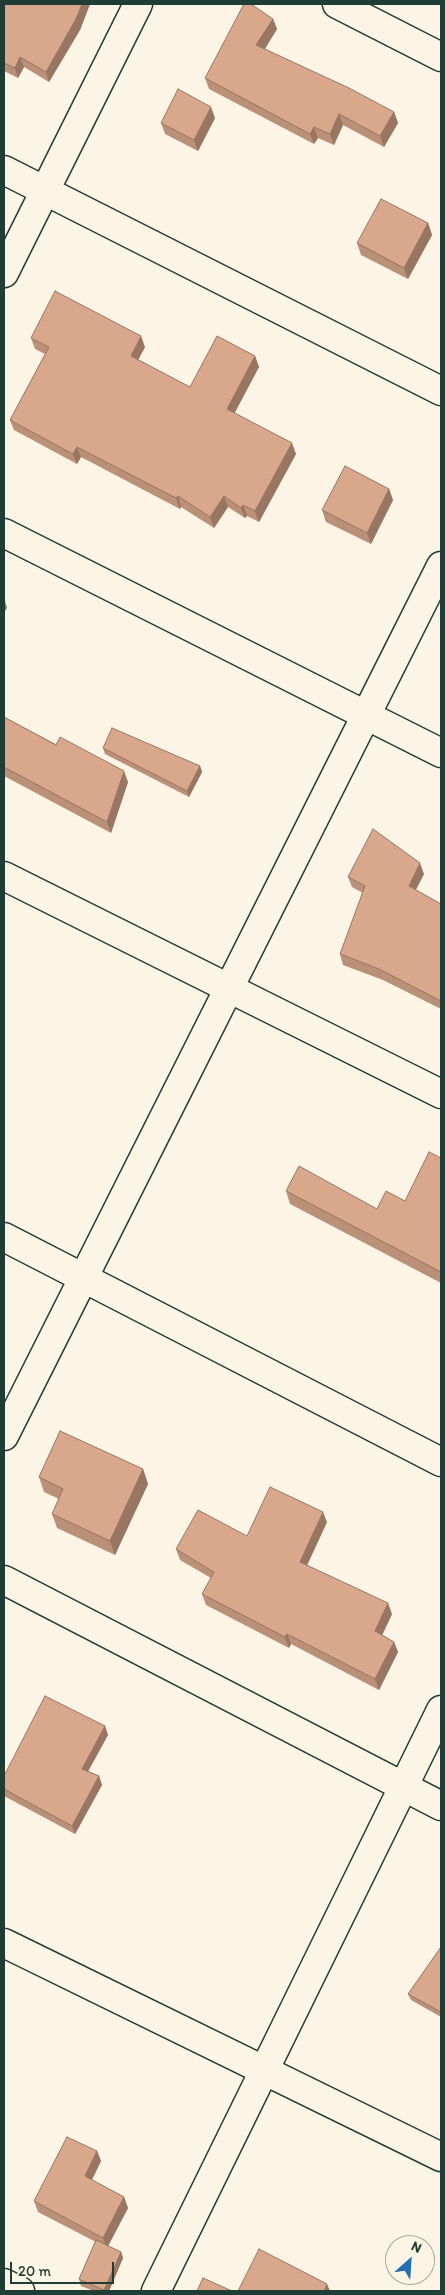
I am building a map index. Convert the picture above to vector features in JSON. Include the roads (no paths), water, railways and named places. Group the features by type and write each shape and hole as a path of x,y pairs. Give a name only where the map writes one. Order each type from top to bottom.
{"street":[{"path":"4,273 138,4"},
{"path":"337,4 441,57"},
{"path":"4,170 441,392"},
{"path":"4,533 441,753"},
{"path":"4,1436 441,566"},
{"path":"4,876 441,1094"},
{"path":"4,1238 441,1462"},
{"path":"4,1580 441,1806"},
{"path":"156,2291 441,1710"},
{"path":"4,1943 441,2157"},
{"path":"4,2283 20,2291"}]}
